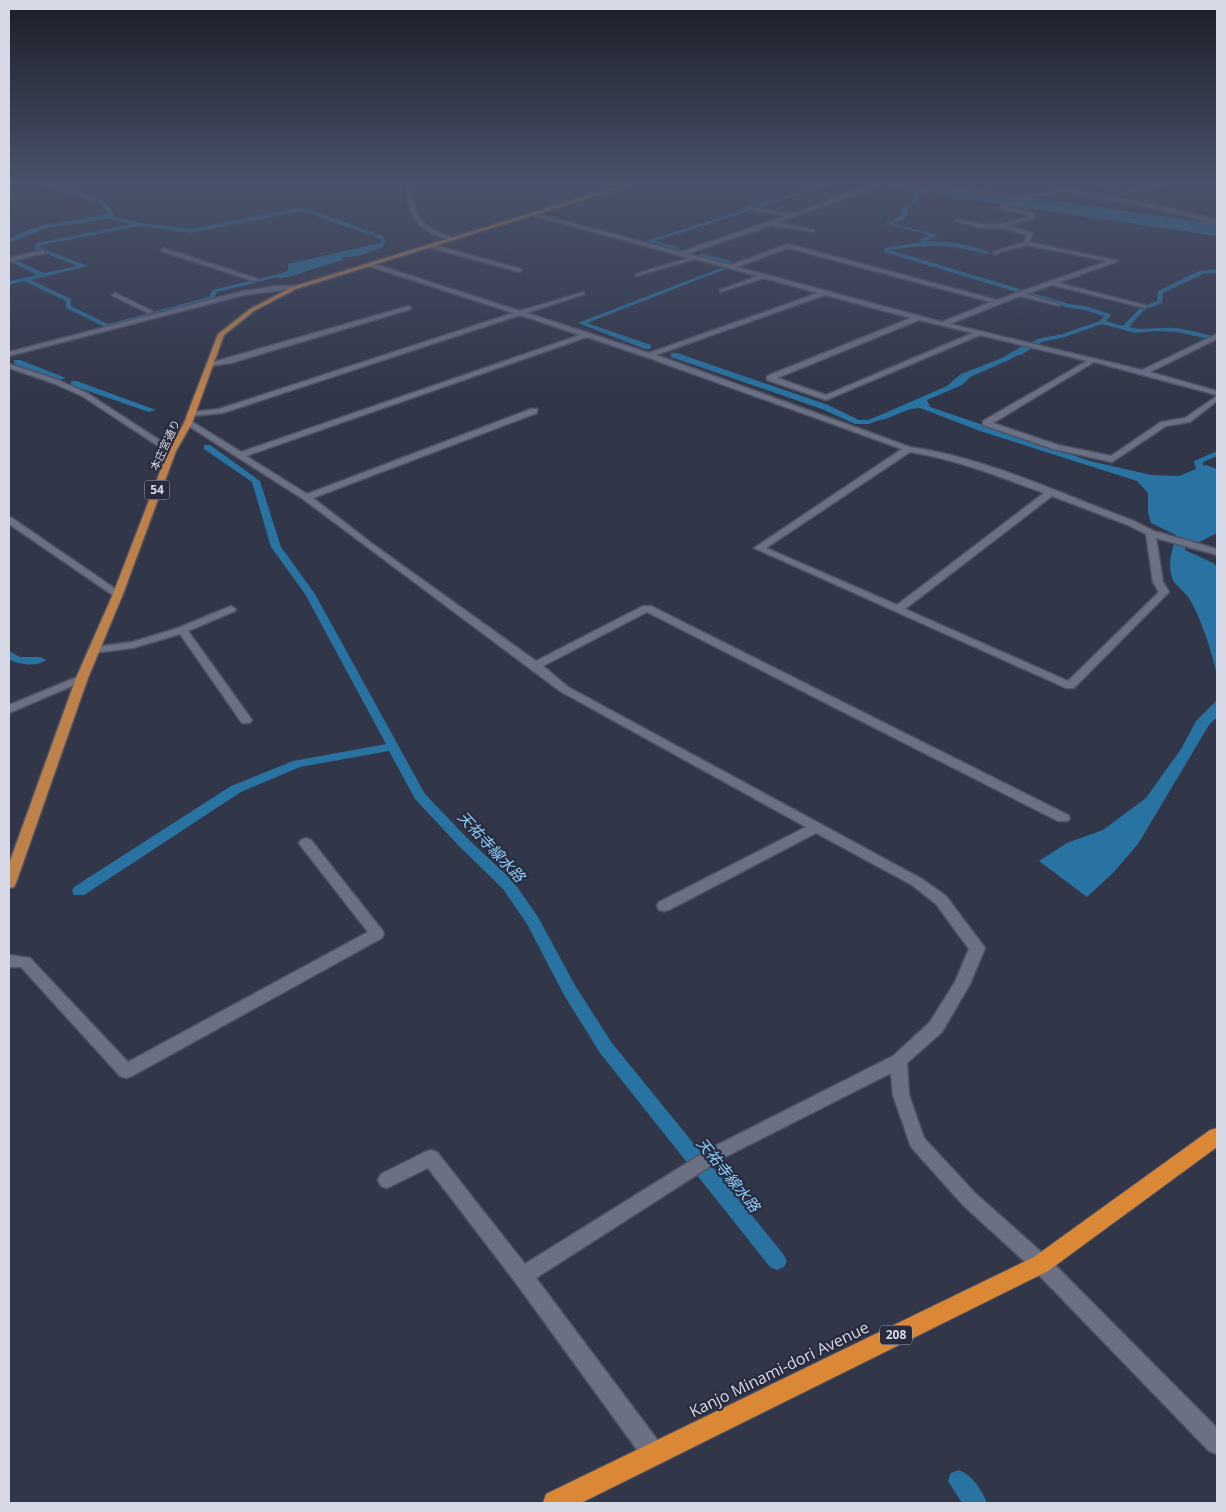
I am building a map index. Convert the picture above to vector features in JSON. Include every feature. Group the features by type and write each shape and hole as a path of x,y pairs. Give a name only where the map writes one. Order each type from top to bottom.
{"highway":[{"name":"Kanjo Minami-dori Avenue","path":"555,1503 1042,1264 1217,1136"}],"main road":[{"name":"本庄宮通り","path":"9,883 82,678 118,594 172,451 190,418 222,334 252,310 294,288 403,255"}],"street":[{"path":"12,259 32,255"},
{"path":"177,255 256,280"},
{"path":"462,255 519,270"},
{"path":"686,255 918,318 1143,372 1217,393"},
{"path":"732,267 765,255"},
{"path":"820,255 996,302"},
{"path":"943,324 996,302 1114,261 1083,255"},
{"path":"638,275 697,257"},
{"path":"371,265 649,355 846,424 908,448 980,466 1131,523 1152,533 1217,552"},
{"path":"722,290 765,276"},
{"path":"1051,283 1145,306"},
{"path":"9,354 244,292 294,288"},
{"path":"190,418 220,411 582,293"},
{"path":"649,355 824,293"},
{"path":"1023,293 1057,305"},
{"path":"114,296 150,312"},
{"path":"210,364 228,361 409,308"},
{"path":"918,318 770,378 826,398 979,333"},
{"path":"241,455 586,335"},
{"path":"1143,372 1214,337"},
{"path":"1093,360 986,423 1056,447 1112,459 1164,424 1187,420 1217,398"},
{"path":"9,366 70,387 97,402 146,436 172,451"},
{"path":"306,497 534,411"},
{"path":"190,418 241,455 306,497 371,547 535,666 564,690 916,882 941,900 977,948 962,984 936,1027 899,1061 717,1154 523,1276"},
{"path":"908,448 759,548 1070,686 1164,592 1158,582 1152,533"},
{"path":"899,609 1050,493"},
{"path":"9,520 118,594"},
{"path":"535,666 647,608 1063,818"},
{"path":"94,650 134,645 182,630 231,609"},
{"path":"182,630 246,720"},
{"path":"9,709 82,678"},
{"path":"664,906 816,827"},
{"path":"9,961 25,962 126,1072 378,934 306,843"},
{"path":"899,1061 900,1095 917,1142 969,1199 1042,1264 1217,1443"},
{"path":"387,1180 431,1158 523,1276 654,1454"}],"water":[{"path":"329,255 363,255 342,257 343,260 288,277 279,278 273,276 288,271 288,264"},
{"path":"1023,346 1031,348 970,377 962,385 927,400 930,407 1090,461 1151,475 1179,476 1206,465 1217,469 1217,533 1199,542 1187,540 1185,550 1213,563 1217,567 1217,675 1209,645 1198,616 1189,598 1172,577 1170,560 1176,535 1151,523 1148,512 1148,493 1137,481 980,431 920,408 907,410 882,420 869,420 947,386 961,374 1002,358"},
{"path":"1217,700 1217,717 1209,725 1138,844 1113,873 1087,897 1039,861 1067,843 1103,830 1146,798 1181,749 1196,721"}],"waterway":[{"path":"43,275 85,266 54,255"},
{"path":"701,255 729,262"},
{"path":"897,255 1068,306 1085,308 1108,315 1102,322"},
{"name":"天祐寺線水路","path":"9,259 43,275"},
{"path":"648,347 581,323 725,268"},
{"path":"1125,328 1142,309 1160,302 1160,292 1194,275 1217,271"},
{"name":"天祐寺線水路","path":"9,283 43,275"},
{"path":"26,280 69,300 68,307 107,326 212,298 214,291 275,277"},
{"path":"1018,353 1040,340 1063,336 1102,322"},
{"path":"1102,322 1125,328"},
{"path":"1125,328 1135,331 1154,329 1177,330 1217,339"},
{"path":"674,355 825,407 858,422 869,422 887,415"},
{"name":"天祐寺線水路","path":"17,362 62,378"},
{"name":"天祐寺線水路","path":"74,383 152,410"},
{"name":"天祐寺線水路","path":"207,447 256,481 276,547 310,594 420,796 463,842 508,885 533,921 570,991 606,1048 777,1261"},
{"path":"1203,484 1198,461 1217,453"},
{"path":"9,654 18,660 40,660"},
{"path":"79,891 236,789 297,764 392,747"},
{"name":"天祐寺線水路","path":"959,1481 976,1503"}]}
